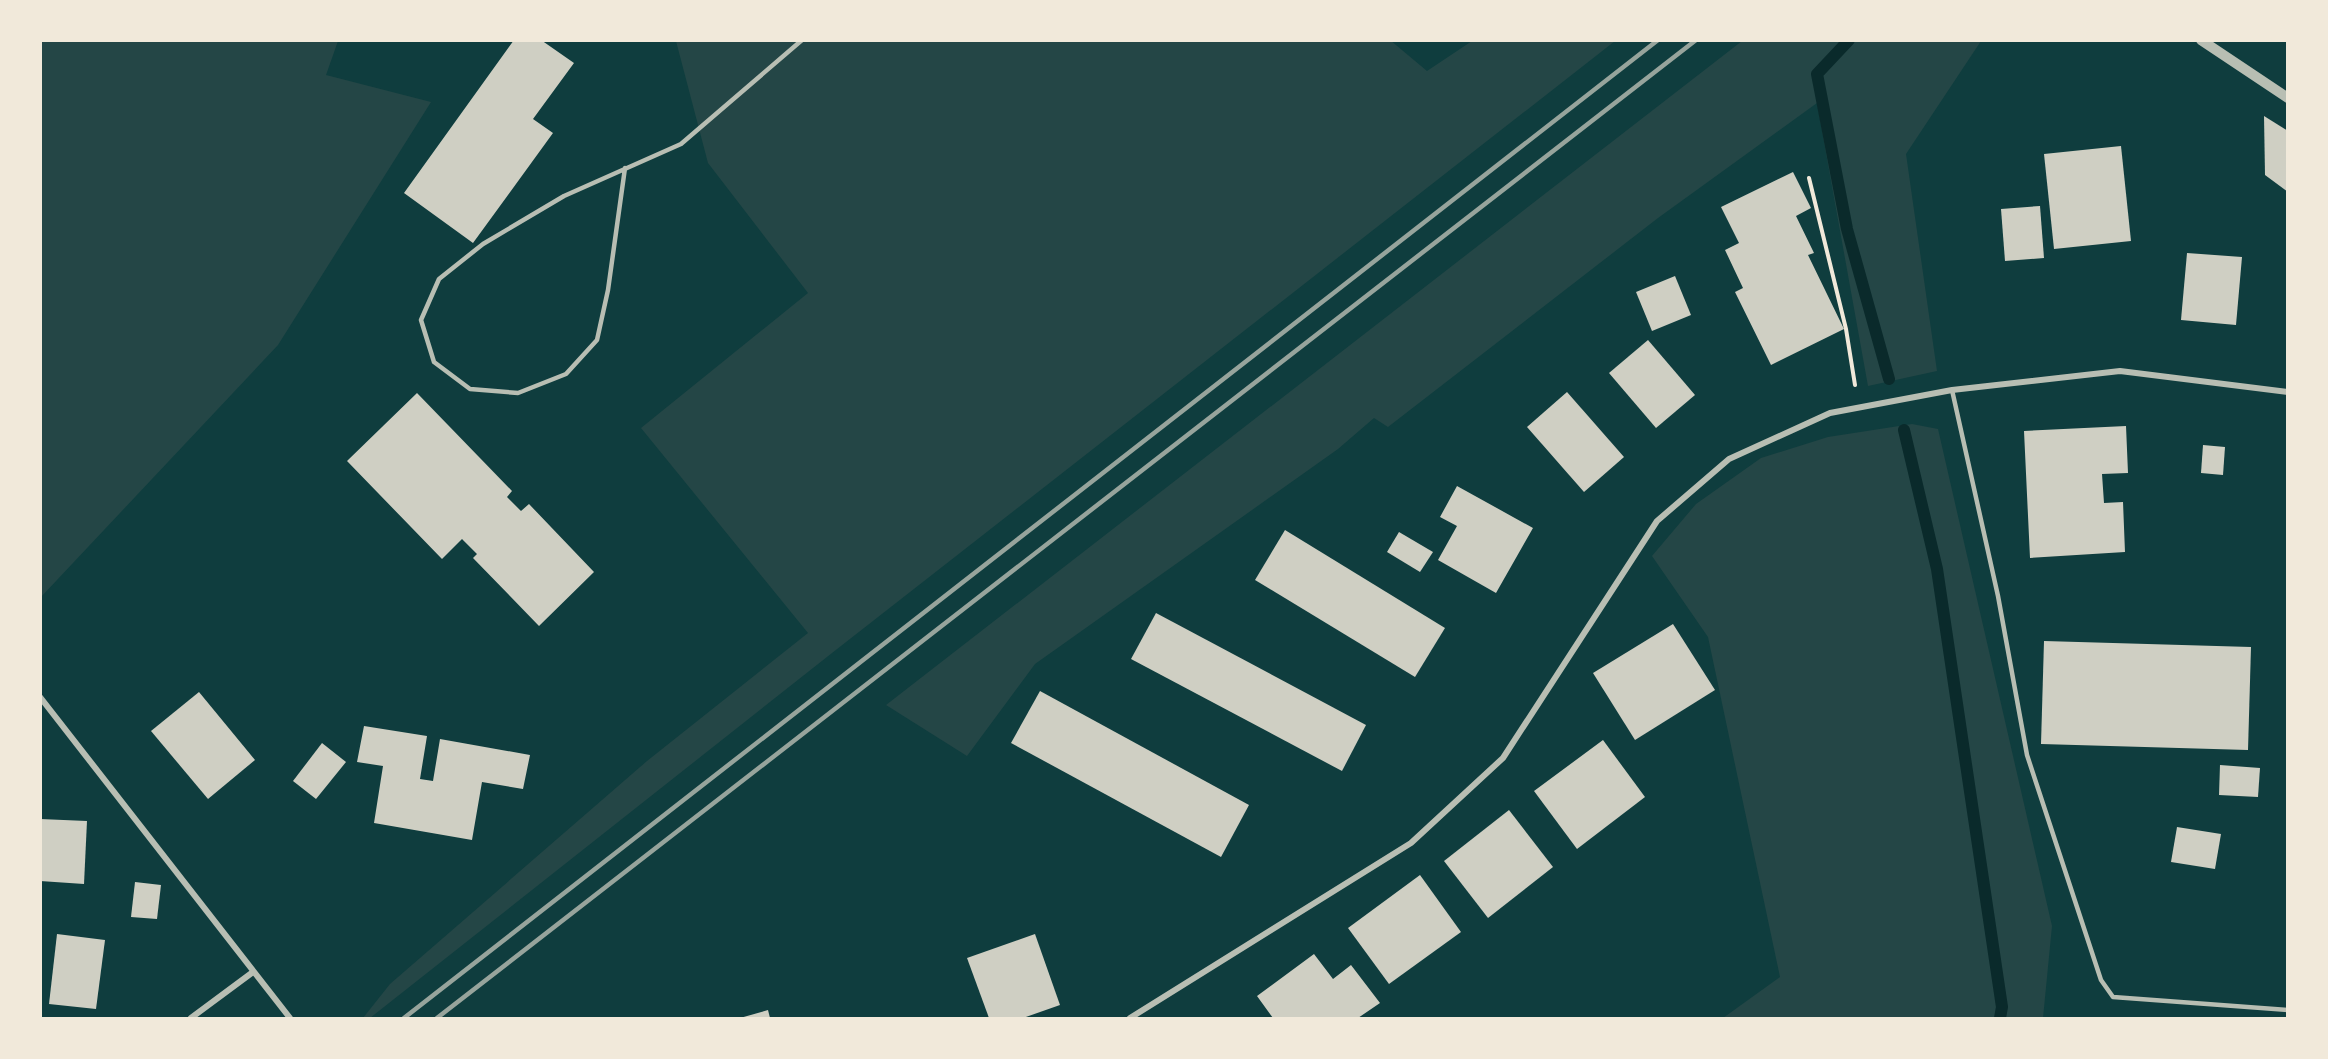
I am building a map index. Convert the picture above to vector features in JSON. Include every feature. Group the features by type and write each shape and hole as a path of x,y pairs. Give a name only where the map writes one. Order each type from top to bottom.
{"street":[{"path":"2201,40 2288,98"},
{"path":"1130,1018 1411,843 1503,758 1657,521 1729,459 1830,413 1952,390 2120,371 2288,392"},
{"path":"40,697 290,1018"},
{"path":"191,1018 253,972"}],"lane":[{"path":"625,168 608,290 597,340 566,374 518,393 470,389 434,362 421,320 439,279 483,244 564,196 625,168 681,144 802,40"},
{"path":"1952,390 1998,596 2027,755 2101,980 2113,997 2288,1010"}],"path":[{"path":"1809,178 1846,329 1859,408"}],"shaded area":[{"path":"41,40 338,41 326,75 431,102 278,345 41,597"},
{"path":"1390,40 1427,71 1472,41 1615,41 832,653 370,1018 363,1018 390,984 647,761 808,633 641,428 808,293 708,163 676,41"},
{"path":"1742,41 1981,41 1906,154 1937,371 1868,386 1817,103 1658,218 1388,427 1374,418 1338,449 1035,664 967,756 886,705"},
{"path":"1912,424 1938,429 2052,926 2043,1018 1723,1018 1780,977 1708,637 1652,556 1696,504 1761,458 1828,437"}],"building":[{"path":"514,40 541,40 574,63 533,119 553,133 473,243 404,193"},
{"path":"2264,116 2288,131 2288,192 2265,175"},
{"path":"2121,146 2131,241 2054,249 2044,154"},
{"path":"1793,172 1811,208 1796,216 1814,253 1808,255 1844,329 1771,365 1735,292 1743,288 1725,250 1739,243 1721,207"},
{"path":"2040,206 2044,258 2005,261 2001,209"},
{"path":"2187,253 2242,257 2236,325 2181,320"},
{"path":"1675,276 1691,315 1652,331 1636,292"},
{"path":"1648,340 1695,395 1656,428 1609,373"},
{"path":"1567,392 1624,457 1584,492 1527,427"},
{"path":"417,393 512,491 507,497 521,511 529,504 594,572 539,626 473,558 477,554 462,539 442,559 347,461"},
{"path":"2126,426 2128,473 2102,474 2104,503 2123,502 2125,552 2030,558 2024,431"},
{"path":"2203,445 2225,447 2223,475 2201,473"},
{"path":"1457,486 1533,528 1496,593 1438,560 1457,526 1440,517"},
{"path":"1285,530 1445,628 1415,677 1255,580"},
{"path":"1399,532 1433,552 1420,572 1387,552"},
{"path":"1156,613 1366,725 1342,771 1131,659"},
{"path":"1673,624 1715,690 1635,740 1593,673"},
{"path":"2044,641 2251,647 2248,750 2041,744"},
{"path":"1040,691 1249,805 1221,857 1011,743"},
{"path":"199,692 255,760 208,799 151,731"},
{"path":"364,726 427,736 420,779 433,781 440,739 530,755 523,789 482,782 472,840 374,823 383,766 357,762"},
{"path":"1603,740 1645,797 1577,849 1534,791"},
{"path":"322,743 346,762 316,799 293,781"},
{"path":"2220,765 2260,768 2258,797 2219,795"},
{"path":"1509,810 1553,867 1488,918 1444,861"},
{"path":"40,819 87,821 84,884 40,881"},
{"path":"2177,827 2221,834 2215,869 2171,862"},
{"path":"1420,875 1461,932 1389,984 1348,928"},
{"path":"135,882 161,885 157,919 131,917"},
{"path":"57,934 105,940 96,1009 49,1004"},
{"path":"1035,934 1060,1005 1023,1018 989,1018 967,958"},
{"path":"1314,954 1333,979 1351,965 1380,1003 1358,1018 1273,1018 1257,996"},
{"path":"768,1010 770,1018 740,1018"}],"waterway":[{"path":"1849,40 1817,74 1847,229 1889,379"},
{"path":"1904,430 1937,569 2002,1007 2000,1018"}],"railway":[{"path":"404,1018 1658,40"},
{"path":"437,1018 1696,40"}]}
